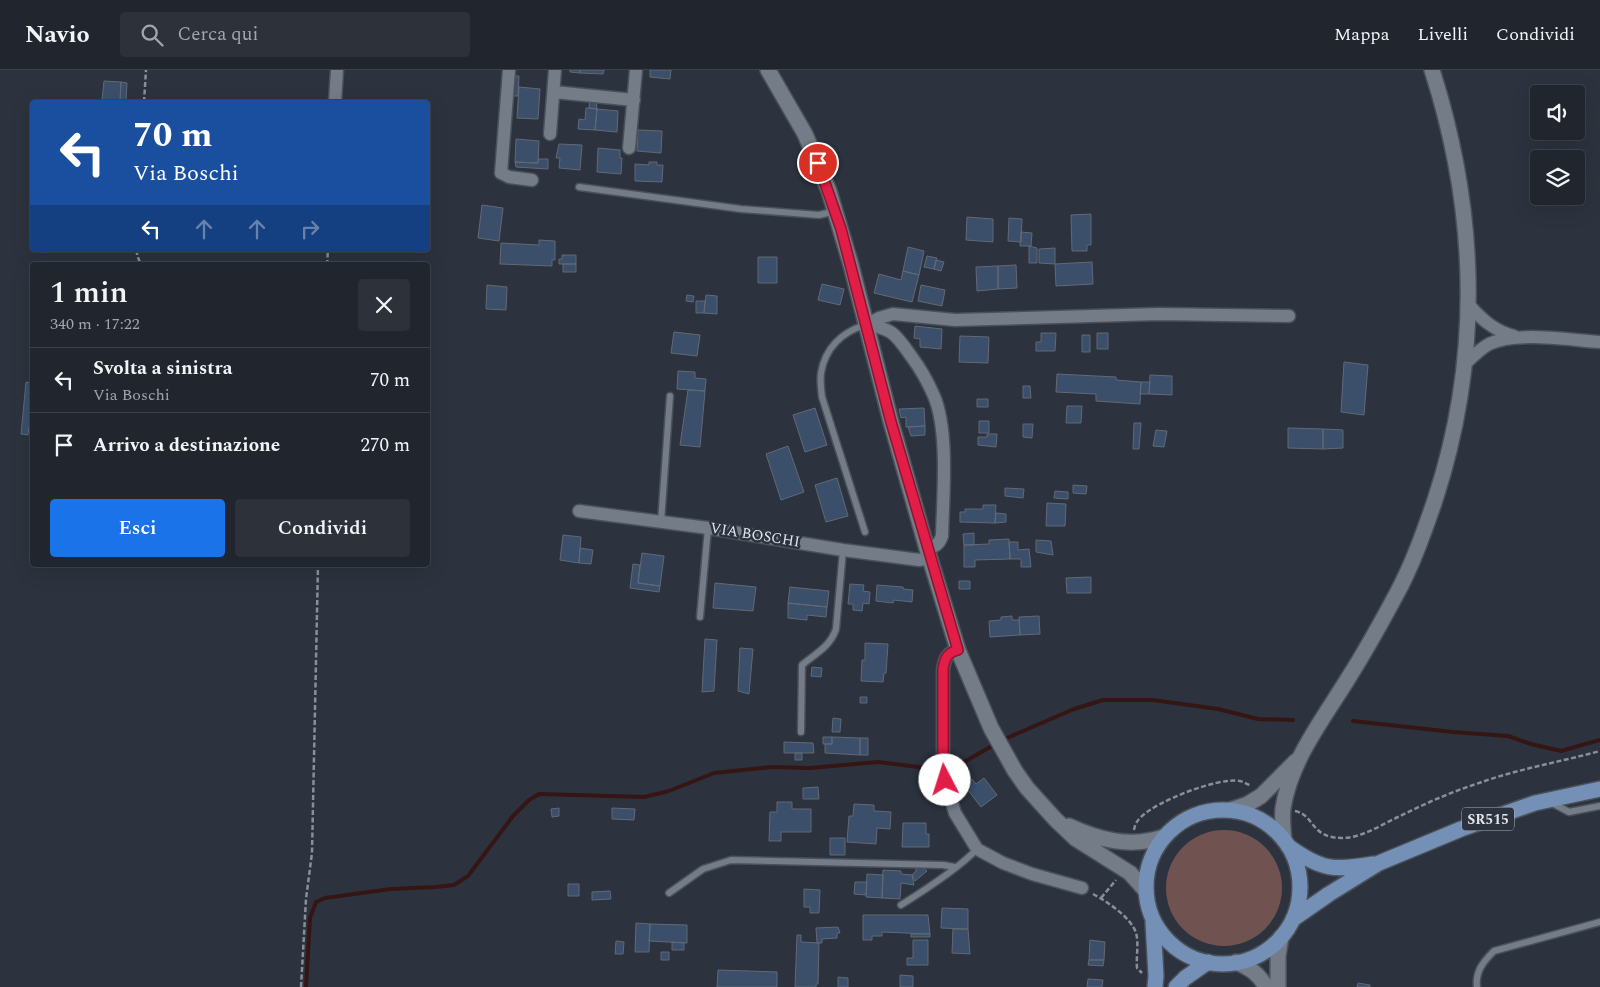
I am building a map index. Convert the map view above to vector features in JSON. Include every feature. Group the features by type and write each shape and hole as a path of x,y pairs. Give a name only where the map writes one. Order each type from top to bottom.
{"main road":[{"path":"768,70 805,134 836,211 891,422 958,650 1002,751 1027,788 1055,819 1076,839 1130,873 1146,891"},
{"path":"1230,810 1248,804 1261,796 1300,756 1353,672 1398,592 1420,541 1442,477 1461,398 1469,305 1466,227 1458,169 1446,113 1432,70"},
{"path":"1286,843 1283,808 1300,756"},
{"name":"SR515","path":"1293,919 1329,894 1380,863 1461,829 1546,800 1600,789"},
{"path":"1152,918 1162,934 1175,947 1190,956 1208,962 1217,964 1236,962 1261,954 1281,937 1293,919 1300,895 1298,869 1286,843 1274,829 1249,814 1230,810 1212,810 1193,816 1177,825 1163,838 1153,854 1147,872 1146,891 1152,918 1156,976 1152,981"},
{"path":"1055,819 1098,838 1124,843 1142,843 1163,838"},
{"name":"SR515","path":"1286,843 1302,857 1321,866 1336,869 1380,863"},
{"path":"1278,987 1278,956 1281,937"},
{"path":"1176,987 1185,978 1208,962"},
{"path":"1236,962 1250,968 1266,987"}],"street":[{"path":"335,100 337,70"},
{"path":"509,70 501,173 509,177 532,180"},
{"path":"550,134 555,70"},
{"path":"629,148 636,70"},
{"path":"554,92 634,100"},
{"path":"1469,305 1487,323 1505,334 1519,337 1600,342"},
{"path":"866,325 879,318 893,314 955,320 1159,314 1289,316"},
{"path":"866,325 884,327 896,336 919,367 934,397 942,428 944,483 942,536 940,542 929,553"},
{"path":"1465,364 1487,345 1519,337"},
{"name":"VIA BOSCHI","path":"578,511 708,528 842,550 919,560 929,553"},
{"path":"958,650 947,655 944,661 943,758 945,780 955,813 977,848 1003,863 1032,874 1082,888"}],"lane":[{"path":"579,187 741,209 819,215 836,211"},
{"path":"865,532 822,397 821,374 826,355 835,342 855,328 866,325"},
{"path":"661,522 670,396"},
{"path":"700,617 708,528"},
{"path":"801,732 802,665 822,651 833,639 836,629 842,550"},
{"path":"1546,800 1569,812 1600,806"},
{"path":"900,905 929,888 977,848"},
{"path":"669,894 703,869 730,860 943,864 955,867"},
{"path":"1477,987 1478,973 1483,963 1494,951 1600,922"}],"path":[{"path":"144,100 146,70"},
{"path":"301,987 306,899 312,853 318,567"},
{"path":"1288,809 1300,812 1307,817 1314,828 1321,834 1335,838 1351,837 1478,782 1538,765 1600,751"},
{"path":"1132,838 1136,822 1142,815 1158,805 1188,792 1217,783 1241,781 1258,792"},
{"path":"1101,898 1116,879"},
{"path":"1082,888 1101,898 1132,924 1136,932 1137,968 1152,981"}],"shaded area":[{"path":"1224,830 1246,834 1265,847 1278,866 1282,888 1278,910 1265,929 1246,942 1224,946 1202,942 1183,929 1170,910 1166,888 1170,866 1183,847 1202,834"}],"building":[{"path":"570,70 580,70 580,73 570,72"},
{"path":"580,70 604,70 603,74 580,73"},
{"path":"650,70 671,70 670,79 650,77"},
{"path":"513,76 519,76 518,96 512,96"},
{"path":"104,81 121,82 120,100 102,99"},
{"path":"121,82 127,83 126,100 120,100"},
{"path":"519,87 540,89 538,119 517,118"},
{"path":"590,99 596,100 597,109 589,108"},
{"path":"586,108 597,109 595,130 578,129 579,119 585,120"},
{"path":"597,109 618,111 617,132 595,130"},
{"path":"638,130 662,131 661,153 637,151"},
{"path":"516,139 539,141 538,163 515,162"},
{"path":"559,144 582,145 580,170 559,168 560,158 556,158"},
{"path":"598,148 620,150 620,158 622,158 621,174 597,172"},
{"path":"538,159 548,159 548,169 516,167 515,162 538,163"},
{"path":"649,162 657,162 657,165 663,165 662,182 635,181 635,164 649,165"},
{"path":"482,205 503,208 499,241 478,238"},
{"path":"1091,214 1091,245 1087,245 1087,251 1072,251 1071,215"},
{"path":"967,217 993,219 993,242 966,240"},
{"path":"1009,218 1022,219 1021,242 1008,241"},
{"path":"1021,232 1032,233 1031,246 1020,246"},
{"path":"539,240 555,241 555,260 552,260 552,266 500,264 501,243 539,245"},
{"path":"1029,246 1037,248 1037,263 1029,263"},
{"path":"908,247 924,251 919,275 903,271"},
{"path":"1055,248 1055,264 1039,263 1039,249"},
{"path":"562,255 576,255 576,264 559,264 559,259 562,259"},
{"path":"927,256 937,258 934,269 924,267"},
{"path":"758,257 777,257 777,283 758,283"},
{"path":"936,260 944,262 941,271 934,269"},
{"path":"1092,262 1093,284 1056,286 1055,264"},
{"path":"563,264 576,264 576,272 563,272"},
{"path":"1016,265 1017,288 998,289 998,266"},
{"path":"998,266 998,289 977,291 976,267"},
{"path":"903,271 919,275 912,302 874,293 879,274 901,280"},
{"path":"822,284 844,289 840,305 818,300"},
{"path":"487,285 507,287 506,310 486,309"},
{"path":"921,285 945,290 942,306 918,301"},
{"path":"687,295 694,296 693,302 686,301"},
{"path":"706,295 717,296 717,314 704,313"},
{"path":"696,301 705,301 704,313 696,313"},
{"path":"915,326 942,329 941,349 920,347 920,339 914,338"},
{"path":"674,332 700,335 697,356 671,353"},
{"path":"1041,333 1056,333 1055,351 1036,351 1036,342 1041,342"},
{"path":"1097,333 1108,333 1108,349 1097,349"},
{"path":"1082,335 1090,335 1090,352 1082,352"},
{"path":"960,336 989,337 988,363 959,362"},
{"path":"1344,362 1368,365 1364,415 1341,412"},
{"path":"678,371 695,372 695,378 706,379 705,391 677,389"},
{"path":"1057,374 1116,377 1116,380 1141,382 1140,404 1096,401 1096,394 1056,392"},
{"path":"1150,375 1172,376 1172,395 1149,394"},
{"path":"26,382 30,383 30,427 28,435 21,434"},
{"path":"1141,382 1150,382 1149,394 1140,394"},
{"path":"1023,386 1030,386 1031,398 1023,398"},
{"path":"688,390 705,391 700,447 680,445"},
{"path":"977,399 988,399 988,407 977,407"},
{"path":"1067,406 1082,406 1081,423 1066,423"},
{"path":"815,408 827,445 805,452 793,415"},
{"path":"924,408 925,426 906,427 906,417 901,418 899,409"},
{"path":"979,421 989,421 989,433 979,433"},
{"path":"1134,423 1141,423 1139,449 1133,449"},
{"path":"1023,424 1033,424 1032,438 1023,437"},
{"path":"925,426 925,435 911,436 908,427"},
{"path":"1288,428 1323,429 1323,449 1288,448"},
{"path":"1323,429 1343,430 1343,448 1323,449"},
{"path":"1156,430 1167,431 1164,447 1153,446"},
{"path":"987,434 997,434 996,447 978,445 978,437 987,437"},
{"path":"788,446 804,492 781,500 766,454"},
{"path":"837,478 848,516 826,522 815,485"},
{"path":"1073,485 1087,486 1086,494 1073,493"},
{"path":"1005,488 1024,489 1023,498 1005,496"},
{"path":"1055,491 1068,492 1068,499 1054,498"},
{"path":"1047,503 1066,504 1065,526 1046,526"},
{"path":"983,505 996,505 995,523 960,522 960,512 965,512 965,509 983,509"},
{"path":"996,513 1006,514 1006,522 995,523"},
{"path":"974,533 974,545 964,545 963,534"},
{"path":"563,535 581,537 579,563 560,560"},
{"path":"1009,539 1010,559 975,560 975,567 964,567 964,545 989,544 989,540"},
{"path":"1036,540 1051,541 1053,555 1036,552"},
{"path":"1009,542 1018,542 1018,550 1029,549 1031,567 1021,567 1021,559 1010,559"},
{"path":"580,548 593,550 591,564 579,563"},
{"path":"642,553 664,556 660,586 638,583"},
{"path":"633,564 640,565 638,583 660,586 659,592 630,588"},
{"path":"1091,577 1091,593 1067,593 1066,578"},
{"path":"959,581 970,581 970,589 959,589"},
{"path":"715,583 756,587 753,611 713,608"},
{"path":"850,584 864,585 863,591 870,592 869,604 863,603 862,611 853,610 853,604 848,604"},
{"path":"877,585 903,587 903,589 913,590 912,602 894,600 893,603 876,601"},
{"path":"790,587 829,591 827,607 788,603"},
{"path":"788,603 827,607 826,617 807,615 807,620 788,618"},
{"path":"1012,616 1012,620 1019,620 1020,635 990,637 989,621 1001,620 1001,617"},
{"path":"1039,616 1040,634 1020,635 1019,617"},
{"path":"705,639 717,640 714,691 702,692"},
{"path":"865,643 888,644 886,673 884,673 883,682 861,681 862,660 865,660"},
{"path":"740,648 753,649 749,694 738,691"},
{"path":"812,667 822,668 821,677 811,676"},
{"path":"860,697 867,697 867,703 860,703"},
{"path":"833,718 841,719 840,732 832,732"},
{"path":"823,737 832,737 832,744 823,744"},
{"path":"832,737 860,738 860,755 825,753 825,744 832,744"},
{"path":"860,738 868,738 868,755 860,755"},
{"path":"784,742 813,743 814,753 784,753"},
{"path":"795,753 802,753 802,760 795,760"},
{"path":"984,778 997,795 981,807 964,785 972,779 976,784"},
{"path":"818,787 819,799 803,799 803,788"},
{"path":"777,802 792,802 792,809 811,809 811,832 781,832 781,841 769,841 770,812 777,812"},
{"path":"854,804 874,805 874,811 891,812 890,829 877,828 876,844 847,842 849,816 853,816"},
{"path":"559,808 559,816 552,817 551,809"},
{"path":"612,808 635,809 634,820 612,819"},
{"path":"903,823 926,823 926,834 929,834 929,847 902,847"},
{"path":"830,838 845,838 845,855 830,855"},
{"path":"916,866 922,866 927,871 915,881 912,875 916,871"},
{"path":"883,870 901,871 901,874 912,875 914,885 901,883 900,899 882,898"},
{"path":"867,874 883,875 882,898 866,897"},
{"path":"855,882 867,882 866,895 854,894"},
{"path":"568,884 579,884 579,896 568,896"},
{"path":"804,889 820,890 819,913 810,913 810,907 804,907"},
{"path":"610,891 611,899 592,900 592,892"},
{"path":"942,908 968,909 968,929 941,928"},
{"path":"863,915 928,915 930,934 882,932 882,936 872,936 872,940 863,940"},
{"path":"636,923 650,924 649,952 635,952"},
{"path":"650,924 687,925 687,943 649,941"},
{"path":"838,927 840,933 837,933 837,938 822,939 822,943 817,943 816,928"},
{"path":"953,929 968,929 970,954 952,953"},
{"path":"911,934 930,934 930,937 911,937"},
{"path":"797,935 801,935 801,942 819,943 818,984 816,984 816,987 795,987"},
{"path":"913,940 928,940 928,965 907,965 907,958 913,958"},
{"path":"1090,940 1105,942 1104,960 1089,960"},
{"path":"616,941 624,942 623,954 615,954"},
{"path":"672,942 684,943 684,950 672,950"},
{"path":"661,952 669,952 669,960 661,960"},
{"path":"1089,960 1104,960 1103,966 1088,965"},
{"path":"718,970 777,972 777,987 717,987"},
{"path":"900,975 913,976 913,987 900,987"},
{"path":"838,977 848,978 848,987 838,987"},
{"path":"1088,979 1103,980 1102,987 1087,987"},
{"path":"1358,983 1370,985 1370,987 1357,987"}],"waterway":[{"path":"1007,738 1074,709 1103,700 1153,700 1218,709 1258,719 1293,720"},
{"path":"1353,721 1508,736 1561,751 1600,740"},
{"path":"306,987 310,918 316,902 325,898 391,889 454,885 468,876 513,816 529,800 539,794 644,797 669,791 714,773 772,767 810,768 878,762 935,769 957,766 992,746"}],"route":[{"path":"818,163 841,229 891,422 958,650 947,655 943,669 943,758 945,780"}]}
